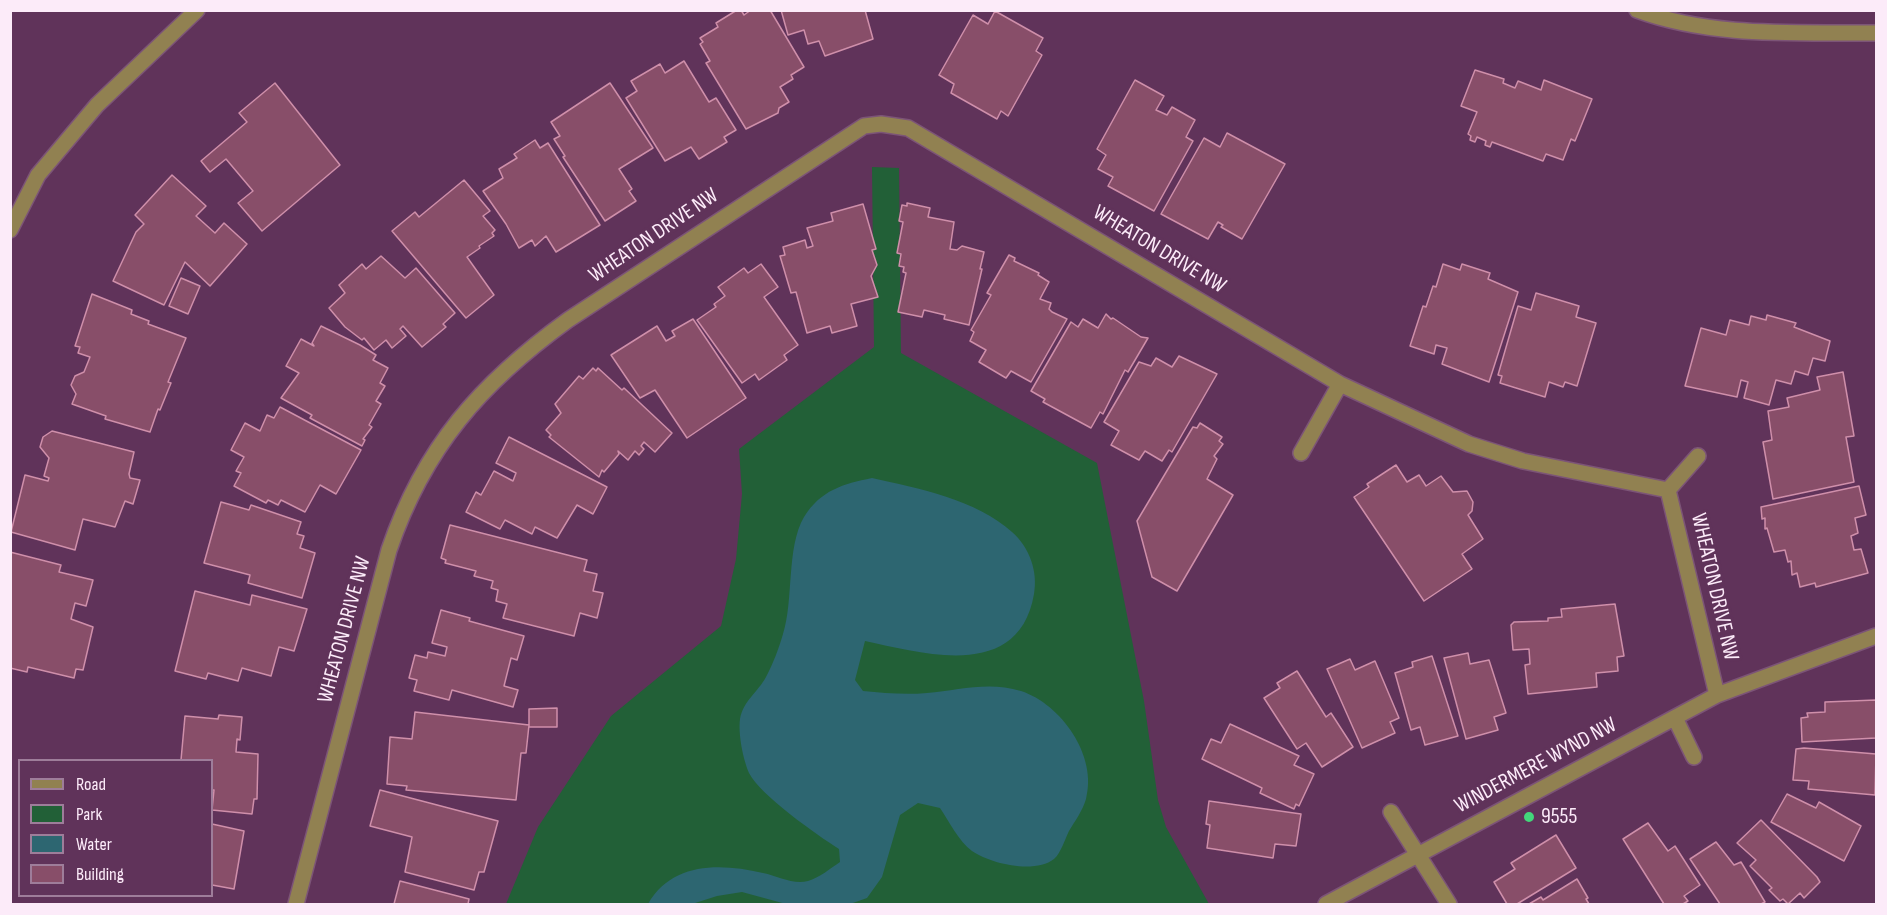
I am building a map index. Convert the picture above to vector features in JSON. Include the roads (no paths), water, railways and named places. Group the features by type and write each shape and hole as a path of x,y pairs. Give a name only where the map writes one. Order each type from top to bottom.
{"street":[{"path":"10,230 38,175 97,105 197,10"},
{"path":"1637,10 1696,27 1775,32 1876,33"},
{"name":"WHEATON DRIVE NW","path":"296,904 389,550 400,516 417,482 452,429 486,387 523,353 568,320 864,126 881,124 908,129 1340,384 1469,444 1523,461 1668,490"},
{"path":"1302,453 1340,384"},
{"name":"WHEATON DRIVE NW","path":"1668,490 1698,456"},
{"name":"WHEATON DRIVE NW","path":"1668,490 1717,695"},
{"name":"WINDERMERE WYND NW","path":"1326,904 1717,695 1876,636"},
{"path":"1675,717 1694,757"},
{"path":"1391,812 1449,904"}],"water":[{"path":"872,478 964,503 998,521 1024,545 1034,569 1035,586 1025,622 1010,640 990,651 966,655 941,655 865,641 855,680 863,691 895,694 927,693 986,686 1009,688 1021,691 1050,707 1073,734 1087,766 1088,783 1085,803 1061,850 1054,859 1036,866 1013,866 990,860 967,847 940,808 918,803 900,815 882,877 867,898 850,904 786,904 742,892 717,896 692,904 648,904 658,890 670,880 698,869 714,867 747,870 802,882 816,878 840,862 839,849 790,814 755,782 749,773 743,754 740,719 747,702 766,677 781,639 788,606 792,559 798,530 804,517 825,494"}],"place":[{"name":"9555","path":"1529,817"}]}
